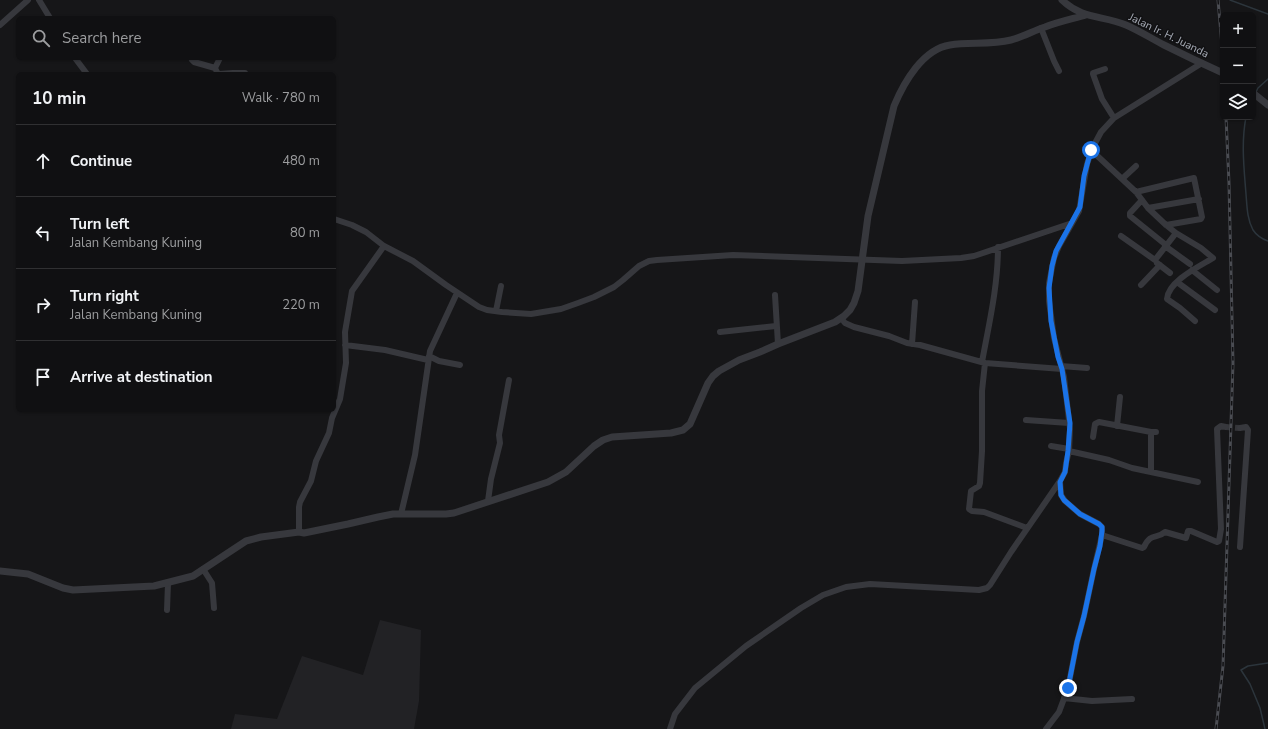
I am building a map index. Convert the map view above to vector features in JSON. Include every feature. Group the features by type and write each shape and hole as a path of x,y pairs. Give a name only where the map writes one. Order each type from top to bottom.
{"street":[{"path":"0,25 28,0"},
{"path":"39,0 49,16"},
{"name":"Jalan Ir. H. Juanda","path":"1062,0 1076,11 1086,15 1112,20 1128,26 1166,46 1220,71"},
{"path":"0,571 28,574 72,590 145,586 168,583 193,576 246,541 261,537 299,532 304,533 378,517 401,514 446,514 464,510 542,484 560,476 603,440 612,437 671,433 683,430 690,424 708,383 719,371 739,360 834,322 850,310 856,298 863,260 868,216 894,106 915,68 931,52 942,47 1004,41 1017,38 1041,28 1086,15"},
{"path":"1041,28 1059,71"},
{"path":"76,60 86,72"},
{"path":"192,60 217,72 220,60"},
{"path":"670,729 675,714 695,688 759,637 801,608 823,595 846,587 870,584 971,590 983,590 990,585 1060,482 1065,472 1070,423 1062,368 1051,321 1049,288 1054,258 1080,207 1084,176 1091,150 1101,132 1114,118 1202,63"},
{"path":"1106,69 1093,74 1102,99 1114,118"},
{"path":"1256,95 1268,105"},
{"path":"1091,150 1136,192 1148,208 1166,225 1219,262"},
{"path":"1122,179 1136,166"},
{"path":"1136,192 1194,179 1203,216 1201,219 1166,225"},
{"path":"1142,200 1130,213 1130,216 1166,245 1217,290"},
{"path":"1148,208 1199,200"},
{"path":"336,220 360,228 373,236 384,246 413,261 457,293 479,306 487,310 523,314 561,309 605,292 624,280 639,266 649,261 733,255 902,261 962,258 974,256 1072,223"},
{"path":"1154,260 1176,233"},
{"path":"1121,236 1170,273"},
{"path":"336,408 340,399 346,363 347,355 345,345 347,316 352,291 384,246"},
{"path":"998,247 998,266 983,362 982,451 980,483 979,486 971,491 969,510 984,512 1028,528"},
{"path":"1195,321 1167,299 1168,293 1191,267 1213,258"},
{"path":"1141,285 1160,265"},
{"path":"1178,282 1215,310"},
{"path":"496,311 501,286"},
{"path":"401,514 415,455 429,358 437,335 457,293"},
{"path":"775,295 778,344"},
{"path":"912,344 915,302"},
{"path":"841,318 849,326 983,362 1062,368 1087,368"},
{"path":"720,332 776,326"},
{"path":"345,345 385,350 460,365"},
{"path":"488,501 491,478 500,443 499,435 508,380"},
{"path":"1117,426 1120,397"},
{"path":"299,532 299,507 311,481 316,461 329,433 335,412"},
{"path":"1026,420 1070,423"},
{"path":"1093,437 1096,422 1154,432 1151,472"},
{"path":"1102,535 1142,548 1152,537 1162,535 1165,532 1186,538 1188,531 1191,530 1219,542 1221,529 1218,428 1221,426 1226,427"},
{"path":"1240,428 1246,427 1248,430 1240,547"},
{"path":"1051,446 1109,460 1132,468 1198,482"},
{"path":"1046,729 1059,712 1070,682 1077,642 1102,535 1102,527 1099,524 1080,514 1064,500 1061,495 1060,482"},
{"path":"203,570 212,583 214,608"},
{"path":"167,610 168,583"},
{"path":"1064,698 1092,701 1132,699"}],"shaded area":[{"path":"380,620 421,630 419,701 414,729 231,729 235,714 277,719 302,656 363,675"}],"waterway":[{"path":"1230,0 1268,14"},
{"path":"1256,92 1258,88 1268,79"},
{"path":"1245,120 1243,156 1248,217 1253,230 1260,237 1268,241"},
{"path":"1265,729 1260,708 1250,684 1241,670 1248,666 1268,663"}],"tunnel":[{"path":"1226,427 1240,428"}],"railway":[{"path":"1218,0 1222,48"},
{"path":"1216,729 1223,666 1233,363 1226,120"}],"route":[{"path":"1068,688 1089,588 1100,546 1102,527 1080,514 1064,500 1061,495 1060,482 1065,472 1070,423 1064,377 1058,357 1051,321 1049,288 1056,251 1080,207 1084,176 1091,150"}]}
